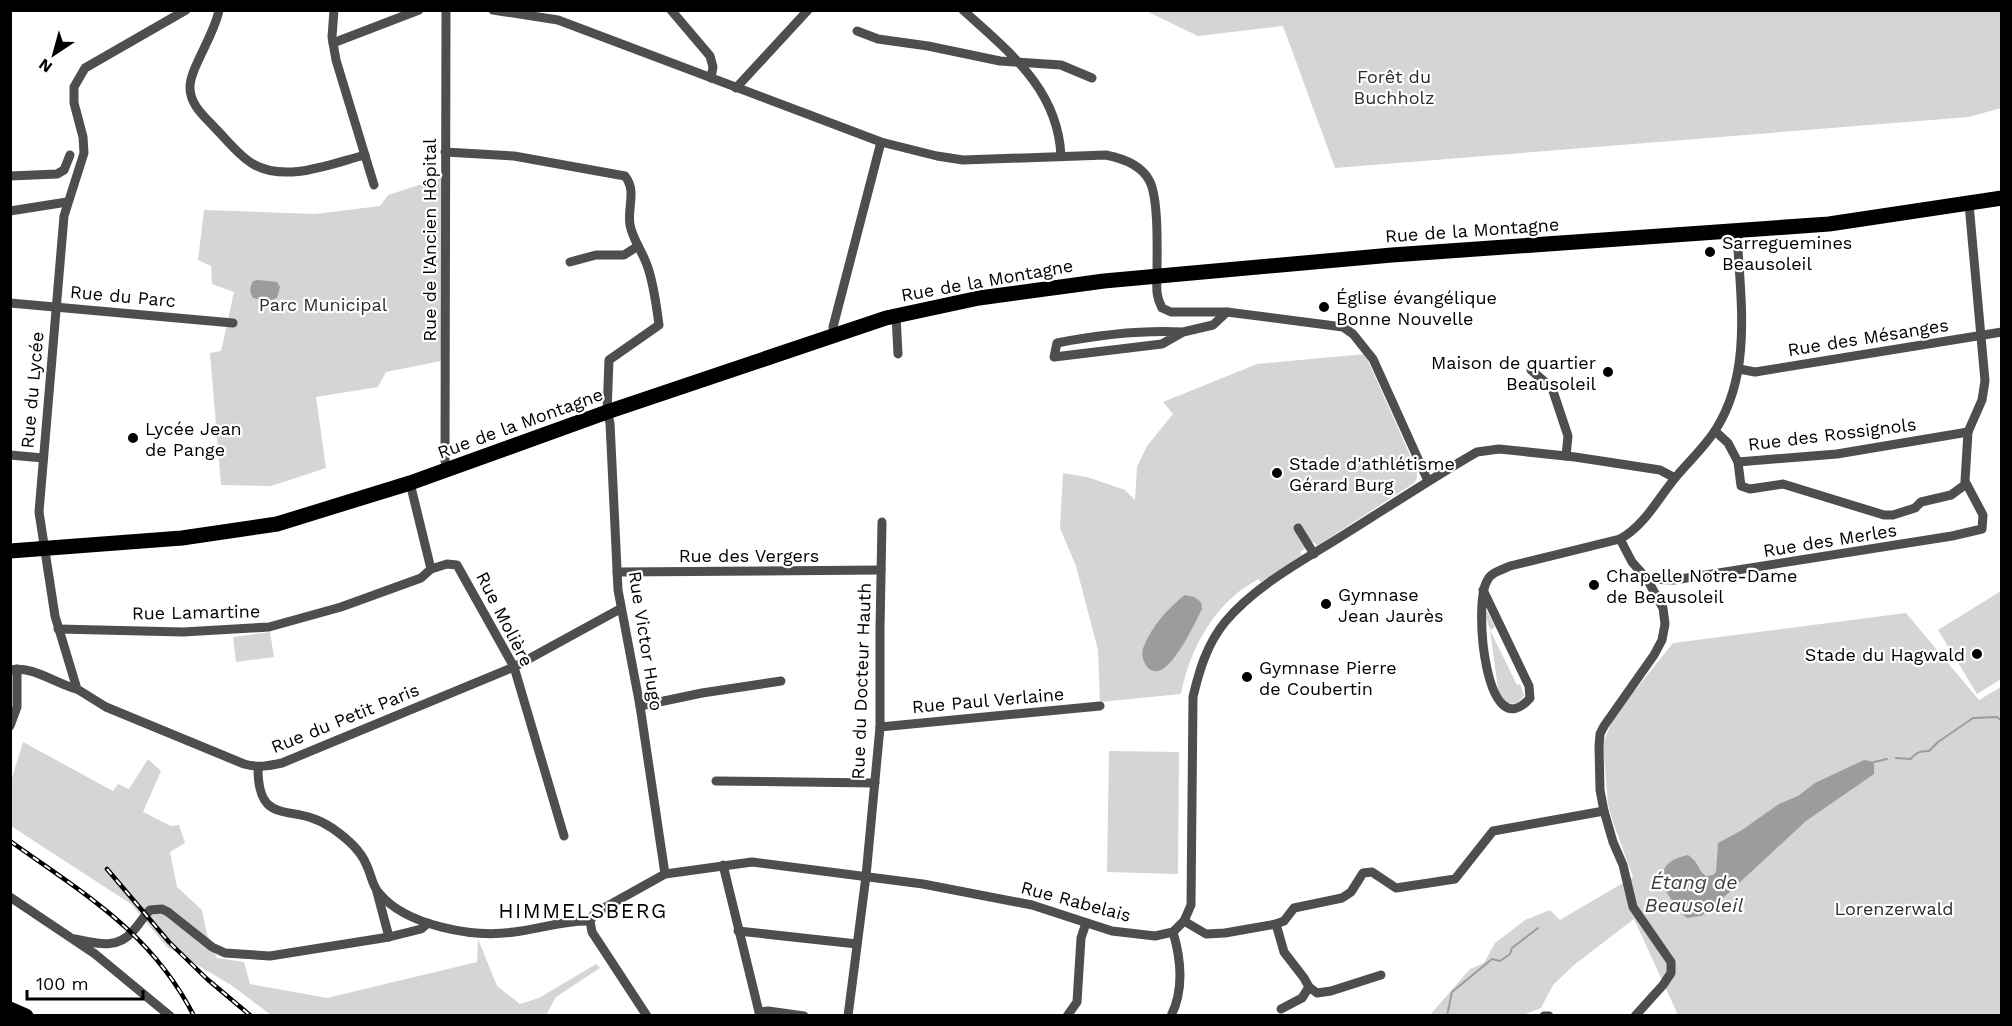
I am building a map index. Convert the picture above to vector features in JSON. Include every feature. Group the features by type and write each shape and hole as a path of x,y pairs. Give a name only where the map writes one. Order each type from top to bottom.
{"main road":[{"name":"Rue de la Montagne","path":"10,551 182,538 256,528 291,520 410,483 607,412 834,335 896,315 979,298 1104,281 1404,254 1829,224 2001,198"},
{"path":"10,1009 26,1016"}],"street":[{"name":"Rue du Lycée","path":"45,547 39,512 63,216 84,153 83,137 74,103 74,87 85,68 186,10"},
{"path":"219,10 209,41 192,74 189,89 198,110 246,159 270,171 289,172 364,155"},
{"path":"334,10 333,43 336,60 374,185"},
{"path":"333,43 419,10"},
{"name":"Rue de l'Ancien Hôpital","path":"446,10 445,461 448,470"},
{"path":"493,10 558,20 881,142 937,156 963,160 1106,155 1121,158 1143,172 1150,181 1154,197 1156,289 1162,308 1171,312 1227,312 1342,327 1353,334 1373,359 1428,481"},
{"path":"671,10 710,56 713,66 711,78"},
{"path":"736,88 808,10"},
{"path":"963,10 1035,80 1054,116 1061,156"},
{"path":"857,31 878,39 928,46 1000,61 1061,65 1092,78"},
{"path":"834,335 833,327 881,142"},
{"path":"445,152 514,156 625,176 631,183 630,225 638,246 624,255 596,255 570,262"},
{"path":"10,176 57,174 64,170 70,155"},
{"path":"10,211 67,202"},
{"path":"1738,462 1741,486 1750,489 1784,484 1884,515 1893,515 1915,508 1921,502 1951,495 1966,484 1968,432 1982,400 1985,381 1969,204"},
{"path":"1483,590 1529,686 1530,698 1523,707 1511,710 1501,705 1494,693 1480,628 1483,590 1494,573 1510,566 1620,539 1637,527 1715,431 1734,388 1739,369 1741,341 1737,232"},
{"name":"Rue Victor Hugo","path":"638,246 646,262 654,291 659,325 609,360 607,412 610,423 620,609 640,706 665,874"},
{"name":"Rue du Parc","path":"10,303 233,323"},
{"path":"1183,333 1152,332 1088,337 1057,343 1054,357 1162,344 1183,333 1213,325 1227,312"},
{"path":"896,315 898,354"},
{"name":"Rue des Mésanges","path":"1739,369 1755,372 2001,332"},
{"path":"1531,370 1552,388 1568,436 1566,456"},
{"name":"Rue des Rossignols","path":"1715,431 1728,443 1738,462 1838,453 1968,432"},
{"path":"1171,1016 1180,986 1180,962 1173,932 1185,921 1191,905 1193,697 1200,667 1223,624 1239,606 1314,554 1478,452 1499,449 1566,456 1660,470 1675,478"},
{"path":"10,455 43,458"},
{"path":"410,483 431,569"},
{"name":"Rue des Merles","path":"1647,579 1674,580 1751,569 1982,529 1983,515 1966,484"},
{"name":"Rue du Docteur Hauth","path":"848,1016 866,876 880,727 882,522"},
{"path":"1298,528 1314,554"},
{"path":"1620,539 1632,562 1647,579 1663,608 1665,624 1662,640 1654,655 1600,734 1600,788 1604,811 1623,865 1633,907 1671,962 1671,973 1663,986 1635,1016"},
{"path":"45,547 58,629 77,689"},
{"name":"Rue Molière","path":"431,569 447,564 457,565 514,667 564,836"},
{"name":"Rue Lamartine","path":"58,629 183,632 269,627 341,607 421,578 431,569"},
{"name":"Rue des Vergers","path":"617,572 881,570"},
{"name":"Rue du Petit Paris","path":"14,669 32,672 77,689 106,707 258,768 282,763 514,667 620,609"},
{"path":"10,726 17,707 14,669"},
{"path":"640,706 702,693 781,681"},
{"name":"Rue Paul Verlaine","path":"880,727 1100,706"},
{"path":"258,768 258,784 263,801 271,809 304,815 332,828 355,847 366,862 389,937"},
{"path":"716,781 875,783"},
{"path":"1185,921 1206,934 1276,924 1284,921 1294,908 1341,898 1351,892 1363,873 1371,872 1396,888 1455,879 1493,831 1604,811"},
{"name":"Rue Rabelais","path":"665,874 752,862 923,884 1032,905 1112,932 1155,936 1173,932"},
{"path":"723,865 760,1014 768,1011 804,1016"},
{"path":"647,1016 592,932 590,921 595,913 665,874"},
{"path":"377,892 400,911 428,923 469,933 513,933 571,920 590,921"},
{"path":"10,897 75,939 170,1016"},
{"path":"75,939 111,944 121,942 150,910 154,909 168,912 212,947 225,953 270,956 389,937 420,929 428,923"},
{"path":"384,920 400,911"},
{"path":"1067,1016 1077,1002 1081,938 1086,923"},
{"path":"1276,924 1284,952 1309,987 1317,993 1331,991 1381,975"},
{"path":"738,931 857,944"},
{"path":"1281,1009 1302,998 1309,987"},
{"path":"158,1006 162,1016"},
{"path":"1544,1016 1549,1016"}],"green space":[{"name":"Forêt du Buchholz","path":"1146,11 2001,11 2001,108 1969,117 1335,168 1283,26 1198,36"},
{"name":"Parc Municipal","path":"441,178 441,361 386,372 378,387 316,397 326,468 271,486 221,485 210,353 221,351 234,292 212,284 211,266 198,260 204,210 315,214 380,206 388,195"},
{"name":"Stade d'athlétisme Gérard Burg","path":"1365,354 1417,471 1414,483 1317,546 1314,542 1300,552 1302,555 1261,582 1258,579 1237,593 1215,616 1200,640 1188,666 1181,694 1100,702 1098,650 1076,566 1060,528 1063,473 1087,477 1125,490 1135,500 1137,467 1147,446 1173,414 1163,402 1257,364"},
{"name":"Stade du Hagwald","path":"2001,591 2001,679 1977,694 1938,630"},
{"path":"1487,611 1495,627 1490,630 1485,614"},
{"name":"Lorenzerwald","path":"1906,613 1979,700 2001,687 2001,1015 1678,1015 1634,919 1574,965 1553,985 1541,1008 1523,1015 1429,1016 1470,969 1484,963 1495,943 1525,920 1550,910 1560,920 1633,877 1608,804 1603,744 1614,716 1673,643"},
{"path":"1490,630 1517,685 1520,684 1524,695 1518,703 1508,704 1499,696"},
{"path":"270,632 274,657 236,662 233,637"},
{"path":"23,742 113,791 118,784 129,789 148,759 161,771 143,812 171,826 179,825 185,843 170,852 177,887 202,910 207,934 217,958 244,962 250,984 327,998 477,962 478,939 497,986 520,1004 539,998 596,964 600,968 556,997 546,1015 271,1015 231,985 167,947 131,904 11,826 11,781"},
{"path":"1109,751 1179,752 1178,874 1107,872"}],"water":[{"path":"253,281 277,282 280,287 277,298 269,301 253,298 250,291 251,285"},
{"path":"1185,595 1201,602 1202,609 1179,652 1164,668 1154,671 1144,662 1144,646 1151,631 1161,618"},
{"name":"Étang de Beausoleil","path":"1864,760 1874,762 1874,774 1806,821 1709,911 1701,916 1687,918 1672,901 1663,882 1663,873 1666,866 1674,859 1688,855 1706,876 1713,875 1716,872 1718,843 1742,830 1779,804 1798,796 1815,783"}],"waterway":[{"path":"1896,758 1911,759 1919,752 1929,751 1938,742 1973,718 1997,717 2002,721"},
{"path":"1874,762 1887,759"},
{"path":"1447,1016 1452,992 1492,959 1500,961 1510,954 1512,948 1538,928"}],"railway":[{"path":"10,841 114,917 158,961 194,1016"},
{"path":"107,869 169,942 207,979 251,1016"}],"place":[{"name":"Sarreguemines Beausoleil","path":"1710,252"},
{"name":"Église évangélique Bonne Nouvelle","path":"1324,307"},
{"name":"Maison de quartier Beausoleil","path":"1608,372"},
{"name":"Lycée Jean de Pange","path":"133,438"},
{"name":"Stade d'athlétisme Gérard Burg","path":"1277,473"},
{"name":"Chapelle Notre-Dame de Beausoleil","path":"1594,585"},
{"name":"Gymnase Jean Jaurès","path":"1326,604"},
{"name":"Stade du Hagwald","path":"1977,654"},
{"name":"Gymnase Pierre de Coubertin","path":"1247,677"}],"district":[{"name":"HIMMELSBERG","path":"583,910"}]}
